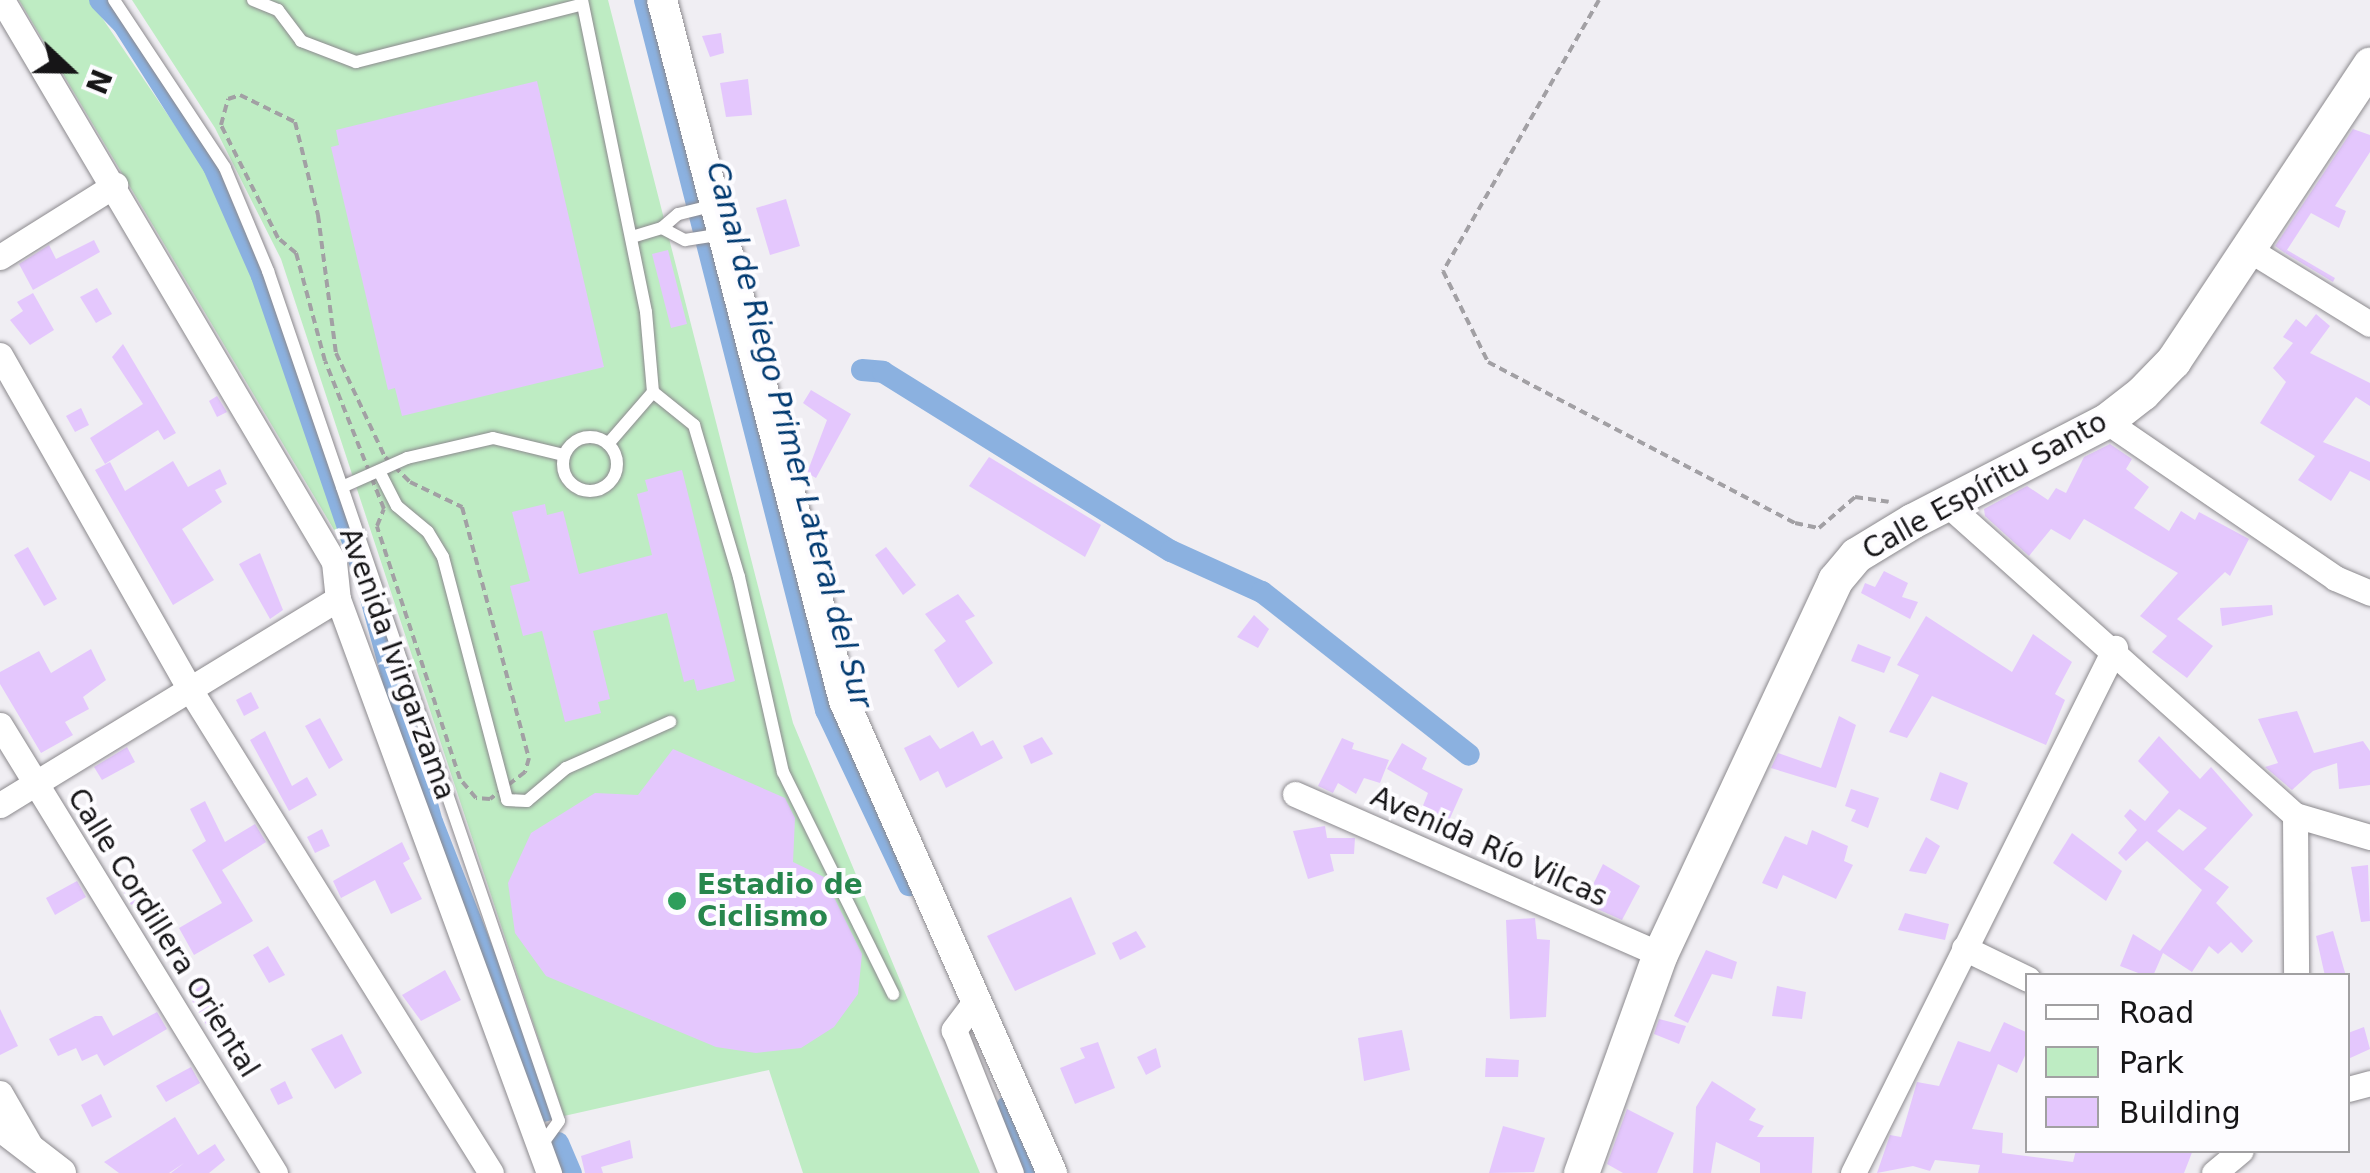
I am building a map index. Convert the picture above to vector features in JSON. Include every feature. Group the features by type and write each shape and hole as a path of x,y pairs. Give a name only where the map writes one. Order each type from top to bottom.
{"main road":[{"name":"Calle Espíritu Santo","path":"1582,1173 1660,954 1836,580 1856,556 1912,522 2106,421 2173,361 2370,65"}],"street":[{"name":"Avenida Ivirgarzama","path":"2,0 311,515 334,562 338,599 542,1144 549,1173"},
{"path":"662,0 844,701 1052,1173"},
{"path":"0,256 114,185"},
{"path":"2248,249 2370,324"},
{"path":"0,355 189,688 491,1173"},
{"path":"2106,421 2336,578 2370,593"},
{"path":"1946,504 2115,648 2295,814 2370,837"},
{"path":"0,804 338,599"},
{"path":"1853,1173 2115,648"},
{"name":"Calle Cordillera Oriental","path":"0,725 274,1173"},
{"name":"Avenida Río Vilcas","path":"1295,794 1660,954"},
{"path":"2295,814 2296,973"},
{"path":"1964,948 2025,978"},
{"path":"976,999 954,1030 1011,1173"},
{"path":"0,1093 33,1150"},
{"path":"0,1126 61,1173"},
{"path":"2214,1173 2237,1153"}],"lane":[{"path":"114,0 224,168 268,271 559,1121 542,1144"},
{"path":"253,0 278,10 301,41 356,62 581,2 632,237 653,392 694,426 739,578 784,772 892,994"},
{"path":"632,237 662,228 678,214 719,220"},
{"path":"662,228 684,240 719,220"},
{"path":"608,444 653,392"},
{"path":"342,487 382,470 510,437 564,455"},
{"path":"564,455 585,438 608,444"},
{"path":"564,455 568,482 593,491 614,475 608,444"},
{"path":"382,470 398,506 428,532 443,557 502,791 516,804 527,801 566,768 670,722"}],"path":[{"path":"1600,0 1443,271 1488,362 1795,524 1819,528 1855,497 1884,498 1912,522"},
{"path":"382,470 336,353 318,216 294,122 250,96 228,99 221,125 278,238 296,253 325,361 382,470 462,508 530,758 526,772 490,799 476,798 460,779 377,526 384,510 382,470"}],"green space":[{"path":"19,0 90,0 206,171 251,271 355,565"},
{"path":"132,0 608,0 793,723 980,1173 803,1173 769,1070 564,1116 281,259 215,128"}],"building":[{"path":"721,33 724,53 710,57 702,36"},
{"path":"748,79 752,115 726,117 720,83"},
{"path":"537,81 604,367 402,416 395,388 388,390 331,147 339,145 336,130"},
{"path":"2353,129 2370,135 2370,152 2335,206 2346,211 2339,228 2311,213 2285,253 2275,246"},
{"path":"786,199 800,246 770,255 756,208"},
{"path":"94,240 100,252 33,290 19,264 49,245 56,259"},
{"path":"668,250 687,324 671,328 652,254"},
{"path":"2287,250 2335,278 2333,282 2285,253"},
{"path":"97,288 112,314 96,323 80,297"},
{"path":"33,293 54,330 30,345 10,320 23,311 17,302"},
{"path":"2316,314 2330,326 2310,353 2370,383 2370,406 2356,397 2323,442 2370,462 2370,481 2350,471 2331,501 2298,480 2315,456 2260,423 2286,382 2273,368 2293,343 2283,337 2296,319 2306,327"},
{"path":"123,344 176,433 164,440 158,430 105,464 90,438 143,404 112,357"},
{"path":"811,390 851,414 816,478 807,473 827,420 803,403"},
{"path":"217,396 227,412 217,417 209,401"},
{"path":"81,408 89,425 75,432 66,416"},
{"path":"2110,444 2132,459 2126,469 2149,487 2134,508 2169,531 2181,511 2195,520 2199,512 2249,539 2230,576 2225,572 2177,619 2213,646 2187,678 2152,652 2167,636 2140,616 2178,573 2084,519 2070,540 2051,529 2029,556 1985,516 1984,509 2027,486 2048,500 2056,488 2066,493 2084,457"},
{"path":"989,457 1101,525 1085,557 969,486"},
{"path":"173,461 188,487 220,469 227,484 215,490 222,502 182,529 214,580 173,605 95,470 110,462 125,491"},
{"path":"682,470 735,681 697,691 694,679 684,682 667,613 593,631 610,699 598,702 601,713 565,722 542,631 523,636 510,586 530,581 512,512 545,504 547,515 563,511 579,574 652,555 637,494 648,491 645,480"},
{"path":"28,547 57,599 44,606 14,555"},
{"path":"886,547 916,585 903,595 875,555"},
{"path":"260,553 283,610 270,619 239,564"},
{"path":"1884,571 1908,583 1902,597 1918,602 1910,619 1861,593 1865,583 1875,587"},
{"path":"958,594 975,616 965,621 993,663 958,688 934,650 946,641 925,614"},
{"path":"2272,605 2273,615 2222,626 2220,608"},
{"path":"1254,615 1269,629 1258,648 1237,637"},
{"path":"1926,616 2012,672 2033,634 2072,662 2055,694 2065,700 2046,745 1932,696 1907,738 1889,732 1919,675 1897,665"},
{"path":"1858,644 1891,657 1884,673 1851,661"},
{"path":"91,649 106,680 83,697 89,709 65,722 73,735 41,753 0,684 0,672 39,651 51,673"},
{"path":"251,692 259,708 244,716 236,700"},
{"path":"2297,711 2314,753 2363,741 2370,751 2370,785 2339,789 2337,763 2313,771 2292,790 2265,767 2278,763 2258,719"},
{"path":"1839,716 1856,725 1836,788 1771,768 1778,753 1821,768"},
{"path":"320,718 343,760 329,769 305,726"},
{"path":"265,731 292,786 307,777 317,795 289,811 250,740"},
{"path":"973,731 981,746 993,740 1003,758 946,788 938,771 920,781 904,748 930,735 940,749"},
{"path":"2159,736 2200,779 2211,767 2253,815 2204,869 2229,887 2216,903 2253,941 2242,953 2231,942 2218,954 2209,946 2192,972 2163,953 2154,973 2138,973 2120,966 2133,934 2160,951 2202,890 2147,841 2126,861 2118,853 2137,830 2124,816 2130,809 2145,821 2169,792 2138,761","holes":["2179,809 2207,828 2183,851 2157,831"]},
{"path":"1042,737 1053,754 1031,764 1023,746"},
{"path":"1342,738 1354,743 1352,749 1389,760 1380,783 1364,778 1356,794 1338,783 1333,793 1318,786"},
{"path":"1402,743 1427,758 1422,769 1463,789 1443,834 1416,823 1428,793 1387,769"},
{"path":"127,747 135,762 102,780 94,767"},
{"name":"Estadio de Ciclismo","path":"673,749 785,798 795,818 793,862 824,877 862,954 858,994 834,1027 801,1048 756,1053 716,1047 546,976 515,933 508,883 531,833 595,793 638,795"},
{"path":"1940,772 1968,783 1958,810 1930,800"},
{"path":"1851,789 1879,798 1868,828 1851,821 1856,810 1845,806"},
{"path":"205,801 225,842 255,824 266,842 222,870 253,921 194,955 179,928 222,903 192,850 206,841 190,809"},
{"path":"1325,826 1327,838 1355,838 1354,854 1330,854 1334,871 1308,879 1293,831"},
{"path":"107,827 116,844 101,852 92,835"},
{"path":"322,829 330,846 315,853 307,837"},
{"path":"1812,830 1848,846 1844,861 1853,865 1836,899 1783,875 1777,889 1762,883 1785,836 1807,845"},
{"path":"2072,833 2122,871 2106,901 2053,863"},
{"path":"1926,837 1940,846 1926,874 1909,871"},
{"path":"402,842 410,859 403,863 422,899 391,914 375,880 341,898 333,881"},
{"path":"1603,864 1640,886 1622,920 1584,903"},
{"path":"2368,865 2370,921 2361,922 2351,867"},
{"path":"77,881 86,897 55,915 46,898"},
{"path":"137,881 145,897 131,905 122,889"},
{"path":"1071,897 1096,954 1015,991 987,936"},
{"path":"1905,913 1949,924 1945,940 1898,930"},
{"path":"1535,918 1537,939 1550,940 1546,1017 1510,1019 1506,920"},
{"path":"1136,931 1146,947 1120,960 1112,943"},
{"path":"2333,931 2345,973 2324,973 2316,936"},
{"path":"268,946 285,975 269,983 253,955"},
{"path":"1706,950 1737,962 1732,979 1712,974 1688,1023 1674,1016"},
{"path":"445,970 461,1000 421,1021 402,995"},
{"path":"206,983 229,1030 214,1038 188,994"},
{"path":"1777,986 1806,992 1802,1019 1772,1016"},
{"path":"0,1009 18,1046 0,1055"},
{"path":"157,1012 167,1029 104,1066 97,1054 82,1061 76,1048 58,1056 49,1039 95,1016 102,1016 113,1036"},
{"path":"1659,1019 1686,1026 1679,1044 1654,1034"},
{"path":"2004,1022 2025,1032 2025,1056 2017,1073 1998,1064 1972,1129 2003,1133 2002,1153 2073,1162 2075,1153 2192,1153 2184,1173 1978,1173 1980,1165 1935,1160 1930,1171 1913,1166 1877,1173 1890,1135 1901,1137 1917,1082 1939,1086 1958,1041 1990,1052"},
{"path":"2364,1027 2370,1049 2350,1058 2350,1032"},
{"path":"1402,1030 1410,1070 1364,1081 1358,1038"},
{"path":"342,1034 362,1073 335,1089 311,1049"},
{"path":"1098,1042 1115,1088 1075,1104 1060,1068 1085,1058 1080,1048"},
{"path":"1156,1048 1161,1067 1146,1075 1137,1057"},
{"path":"1486,1058 1519,1060 1518,1077 1485,1077"},
{"path":"191,1067 200,1083 166,1102 156,1086"},
{"path":"285,1081 293,1098 278,1105 270,1089"},
{"path":"1712,1081 1756,1109 1749,1120 1764,1126 1757,1137 1814,1137 1812,1173 1760,1173 1760,1163 1716,1142 1711,1173 1693,1173 1696,1107"},
{"path":"101,1094 112,1117 92,1127 81,1105"},
{"path":"1627,1109 1674,1133 1657,1173 1623,1173 1607,1164"},
{"path":"175,1117 198,1155 215,1144 225,1160 209,1173 171,1173 184,1163 169,1173 119,1173 104,1162"},
{"path":"1503,1126 1545,1138 1534,1172 1489,1173"},
{"path":"630,1140 633,1158 601,1167 603,1173 585,1173 581,1156"}],"waterway":[{"path":"100,0 124,25 214,167 262,276 365,576 432,822 545,1111"},
{"name":"Canal de Riego Primer Lateral del Sur","path":"645,0 826,710 909,885"},
{"path":"862,370 883,372 1171,551 1262,592 1469,755"},
{"name":"Canal de Riego Primer Lateral del Sur","path":"1007,1107 1034,1173"},
{"path":"558,1143 571,1173"}],"place":[{"name":"Estadio de Ciclismo","path":"677,901"}]}
